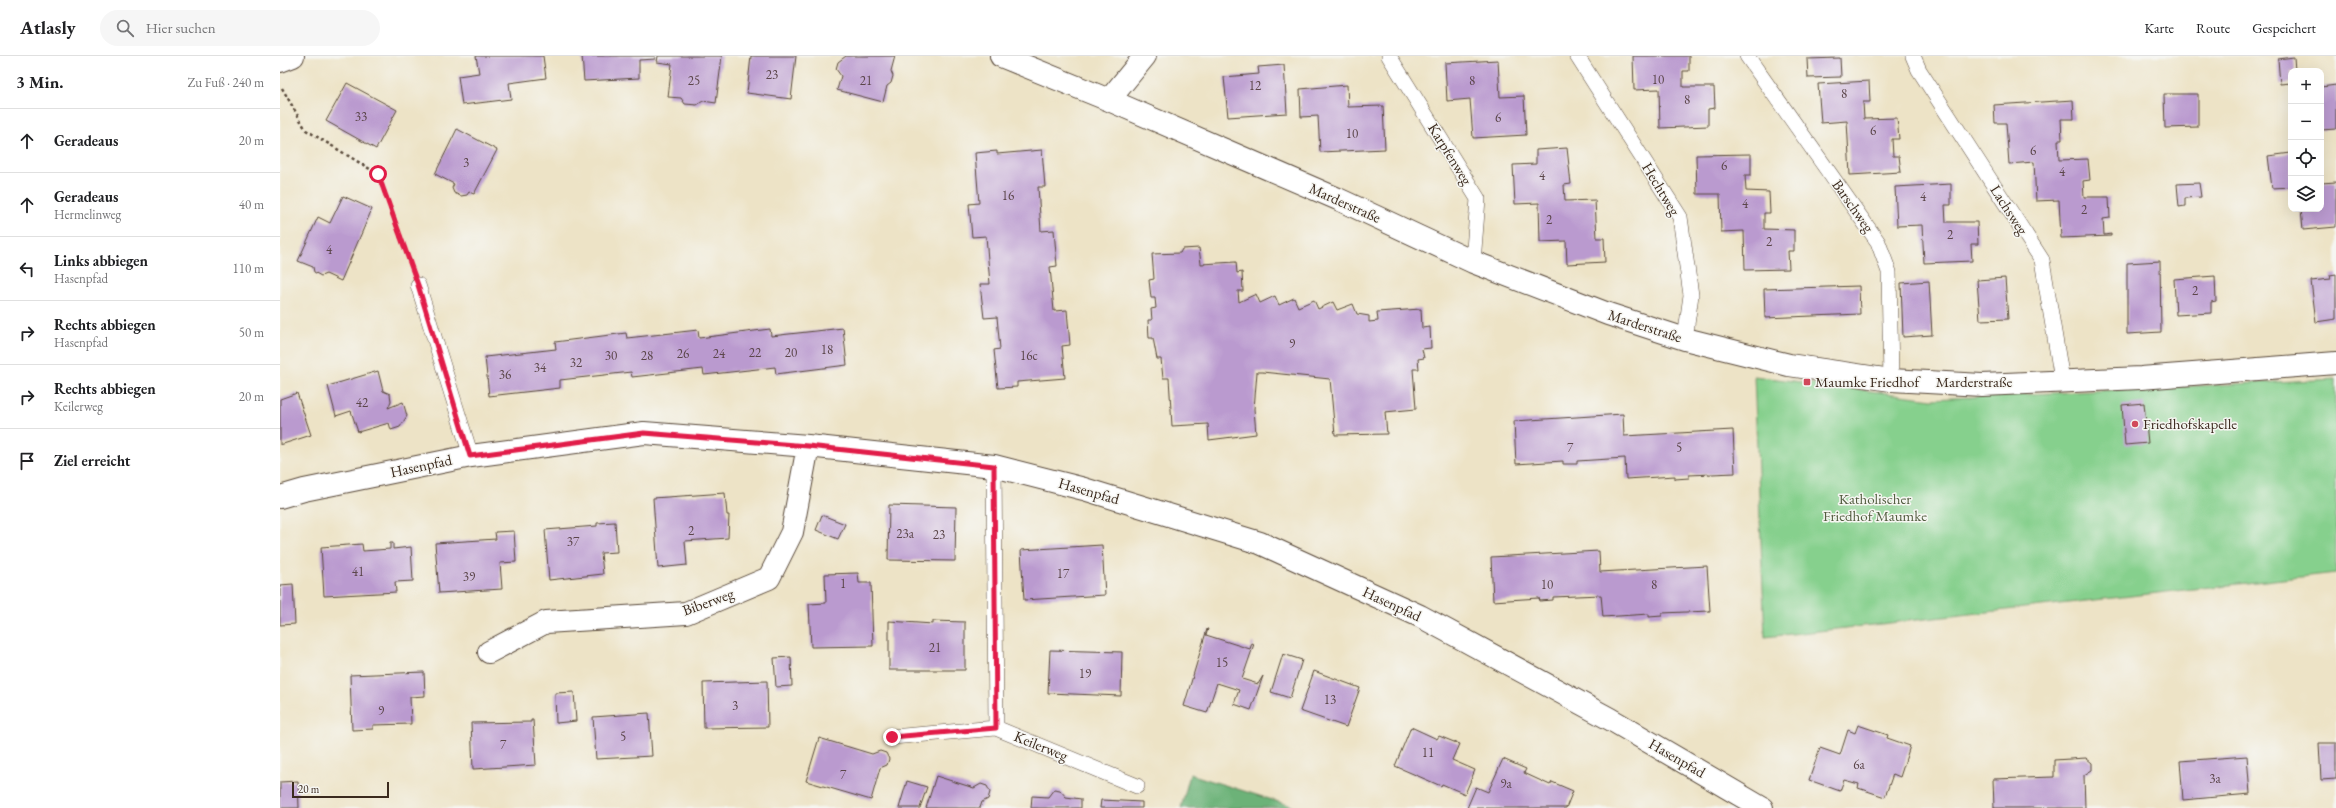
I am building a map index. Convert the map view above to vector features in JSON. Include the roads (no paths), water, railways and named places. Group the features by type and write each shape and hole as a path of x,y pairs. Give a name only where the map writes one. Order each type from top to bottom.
{"street":[{"path":"280,61 294,56"},
{"name":"Marderstraße","path":"1000,56 1109,100 1338,199 1473,262 1608,314 1685,339 1789,365 1891,380 1982,385 2062,380 2141,378 2336,363"},
{"path":"1109,100 1144,56"},
{"name":"Hasenpfad","path":"280,497 304,490 470,456 644,433 808,446 994,466 1084,489 1260,543 1420,616 1610,719 1762,808"},
{"name":"Biberweg","path":"489,652 546,622 686,613 769,578 792,532 808,446"}],"lane":[{"name":"Karpfenweg","path":"1389,56 1478,199 1473,262"},
{"name":"Hechtweg","path":"1578,56 1680,217 1691,295 1685,339"},
{"name":"Barschweg","path":"1747,56 1878,242 1889,272 1891,380"},
{"name":"Lachsweg","path":"1913,56 1918,70 2042,260 2062,380"},
{"path":"418,285 470,456"},
{"path":"994,466 996,728"},
{"name":"Keilerweg","path":"892,737 996,728 1138,786"}],"place":[{"name":"Maumke Friedhof","path":"1807,382"},
{"name":"Friedhofskapelle","path":"2135,424"}],"park label":[{"name":"Katholischer Friedhof Maumke","path":"1875,508"}]}
